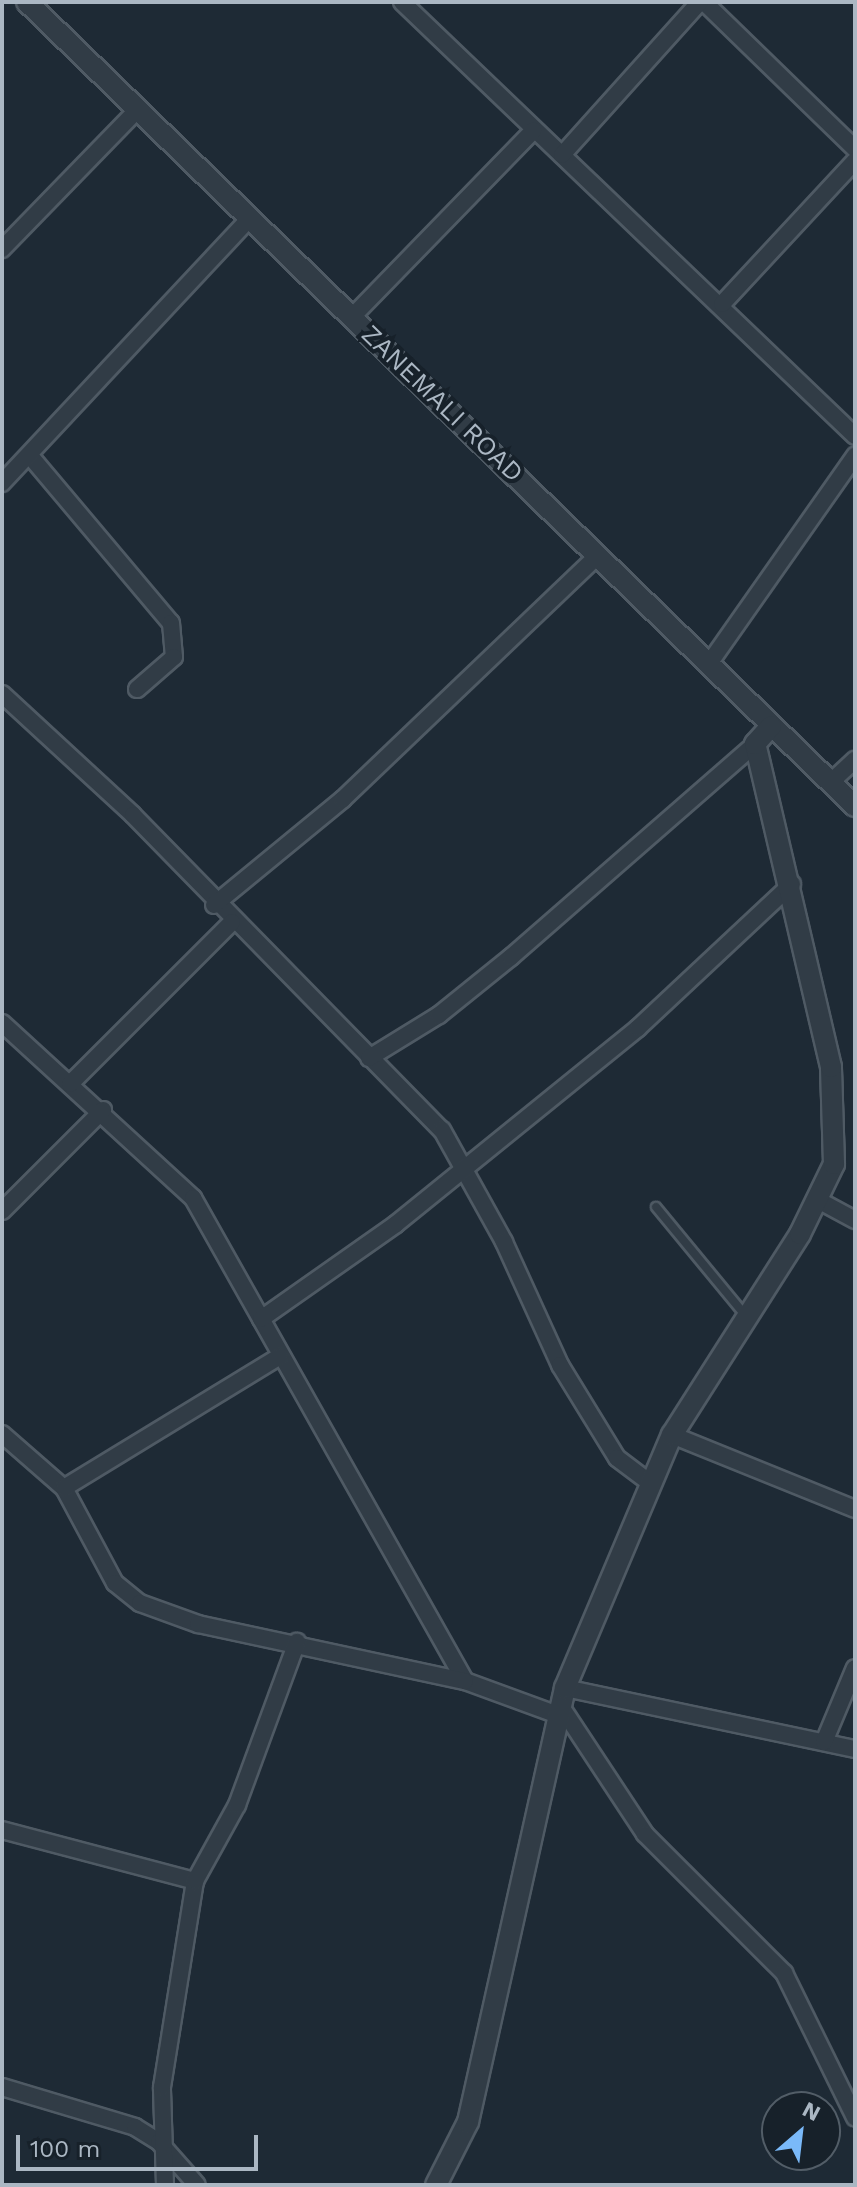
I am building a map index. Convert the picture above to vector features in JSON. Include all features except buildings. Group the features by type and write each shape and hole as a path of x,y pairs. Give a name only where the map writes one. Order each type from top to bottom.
{"street":[{"name":"ZANEMALI ROAD","path":"27,2 855,806"},
{"path":"402,2 533,131 722,304 855,436"},
{"path":"562,155 702,2 855,149"},
{"path":"2,249 138,109"},
{"path":"352,317 533,131"},
{"path":"722,304 855,161"},
{"path":"2,483 31,457 250,218"},
{"path":"708,665 855,456"},
{"path":"31,457 171,623 174,657 137,689"},
{"path":"214,905 343,799 598,555"},
{"path":"2,694 133,815 214,905 442,1130 466,1168 560,1365 617,1458 650,1483"},
{"path":"369,1058 499,967 755,744 771,726"},
{"path":"436,2185 468,2122 560,1702 672,1435 818,1200 834,1164 837,1109 792,884 755,744"},
{"path":"830,783 855,760"},
{"path":"261,1319 466,1168 638,1028 792,884"},
{"path":"70,1084 232,922"},
{"path":"2,1023 103,1110 193,1198 465,1681"},
{"path":"2,1211 103,1110"},
{"path":"818,1200 855,1220"},
{"path":"64,1488 280,1356"},
{"path":"2,1434 64,1488 130,1597 198,1624 297,1642 560,1702 855,1749"},
{"path":"672,1435 855,1509"},
{"path":"165,2185 159,2142 195,1881 237,1805 297,1642"},
{"path":"824,1742 855,1668"},
{"path":"560,1702 645,1834 784,1973 855,2117"},
{"path":"2,1830 195,1881"},
{"path":"2,2087 135,2127 159,2142 197,2185"}],"lane":[{"path":"656,1207 745,1316"}]}
